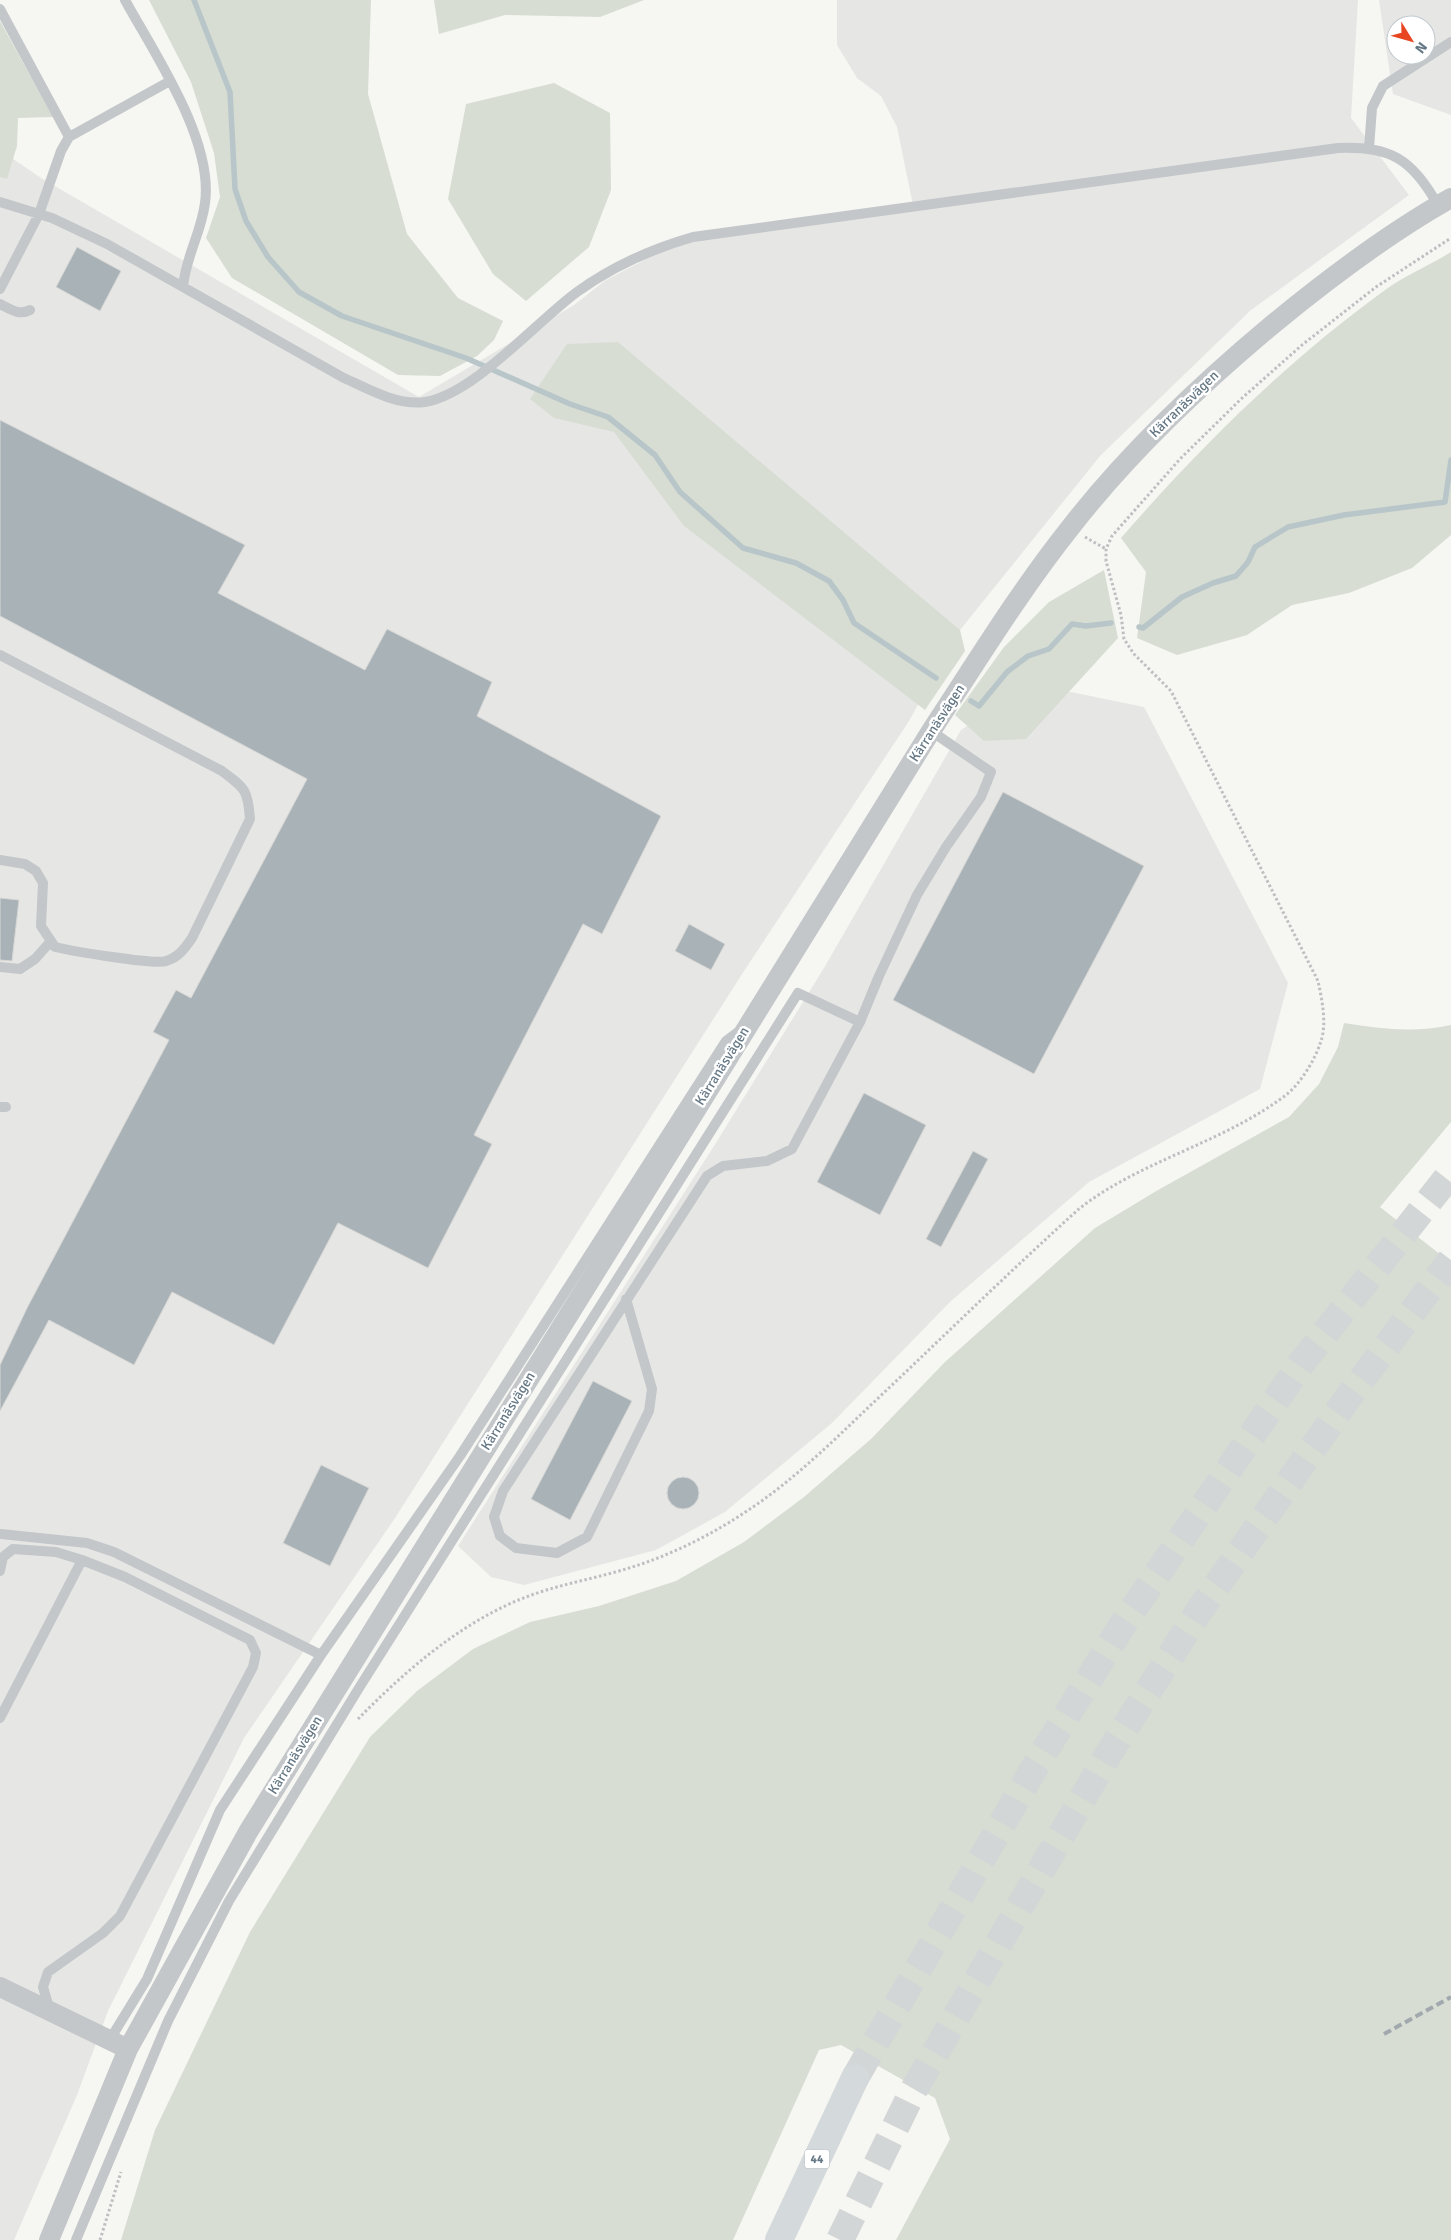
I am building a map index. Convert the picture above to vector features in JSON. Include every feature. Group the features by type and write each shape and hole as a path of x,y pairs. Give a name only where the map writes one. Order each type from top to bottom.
{"highway":[{"name":"44","path":"779,2240 855,2078"}],"street":[{"name":"Kärranäsvägen","path":"48,2240 128,2049 248,1832 931,731 1042,564 1111,478 1172,415 1231,360 1300,302 1366,251 1445,202"},
{"path":"0,1987 128,2049"}],"lane":[{"path":"125,0 179,97 199,149 205,178 205,201 200,231 189,252 183,287"},
{"path":"2,16 68,137"},
{"path":"1369,148 1372,108 1383,86 1451,42"},
{"path":"0,289 39,214 61,151 68,137 170,81"},
{"path":"0,202 39,214 107,244 342,377 370,390 397,399 424,402 466,385 577,292 610,270 664,245 694,237 1338,148 1369,148 1385,151 1406,163 1445,202"},
{"path":"0,304 17,312 24,313 30,310"},
{"path":"0,655 222,771 243,786 249,800 250,819 192,938 182,953 165,962 75,952 55,947 41,926 43,883 36,871 25,864 0,860"},
{"path":"626,1299 652,1389 649,1411 587,1537 557,1553 516,1548 500,1536 494,1517 502,1491 626,1299 706,1176 723,1166 767,1161 792,1149 860,1022 879,976 917,895 946,847 981,798 991,772 931,731"},
{"path":"0,967 20,969 35,958 51,941"},
{"path":"76,2240 168,2021 229,1901 369,1671 787,1010 798,993 860,1022"},
{"path":"109,2041 147,1979 220,1810 321,1655 460,1456 726,1041 747,1025"},
{"path":"1,1534 87,1543 114,1552 321,1655"},
{"path":"0,1571 3,1557 13,1550 56,1552 82,1560 125,1577 250,1640 256,1653 253,1667 120,1916 103,1934 48,1972 43,1987 51,2013"},
{"path":"0,1718 82,1560"}],"path":[{"path":"353,1724 396,1681 467,1628 490,1614 521,1599 663,1557 751,1509 828,1445 1048,1237 1104,1189 1256,1113 1287,1094 1301,1078 1321,1040 1323,1006 1318,981 1171,691 1134,654 1124,639 1114,582 1106,561 1106,550 1112,536 1180,459 1241,399 1302,345 1376,287 1451,238"},
{"path":"100,2240 122,2170"}],"shaded area":[{"path":"149,0 371,0 368,94 407,234 458,298 503,321 494,340 477,356 440,376 398,375 232,278 206,238 220,197 214,153 191,82"},
{"path":"434,0 644,0 600,17 505,15 439,34"},
{"path":"837,0 1358,0 1351,118 1409,195 1251,310 1100,456 960,630 909,721 744,971 395,1518 244,1738 108,2011 77,2095 14,2240 0,2240 0,150 41,178 419,397 574,305 606,280 656,254 699,240 914,210 897,127 881,96 857,78 837,45"},
{"path":"1379,0 1451,0 1451,115 1393,94 1389,65 1436,65 1436,15 1386,15 1386,47"},
{"path":"0,21 53,117 18,118 17,146 7,179 0,177"},
{"path":"554,83 610,113 611,190 589,247 526,301 493,274 448,199 466,104"},
{"path":"1451,252 1451,535 1412,568 1349,593 1292,605 1247,635 1177,655 1137,638 1146,572 1121,538 1214,438 1313,346 1385,290"},
{"path":"618,342 960,630 965,651 925,710 684,526 614,432 554,418 530,399 567,344"},
{"path":"1104,570 1118,638 1026,739 984,741 955,715 1004,647 1049,602"},
{"path":"1032,684 1144,707 1288,983 1260,1089 1089,1182 951,1301 832,1423 725,1512 656,1550 524,1585 491,1577 458,1546 714,1146 824,968 961,730"},
{"path":"1344,1023 1398,1029 1424,1029 1451,1025 1451,1122 1380,1207 1451,1263 1451,2240 896,2240 950,2139 935,2098 841,2045 819,2050 733,2240 121,2240 155,2130 250,1932 370,1737 417,1691 473,1649 530,1622 599,1606 676,1581 744,1542 804,1497 871,1439 945,1362 1095,1228 1158,1190 1289,1117 1319,1084 1338,1047"}],"building":[{"path":"77,247 121,271 100,311 56,287"},
{"path":"0,420 245,545 218,593 365,670 387,629 492,682 477,716 661,816 602,934 583,924 474,1135 492,1144 428,1268 338,1223 274,1345 172,1292 134,1365 49,1320 0,1411 0,1365 27,1308 169,1040 153,1032 176,990 191,998 307,779 0,616"},
{"path":"1003,792 1144,866 1034,1074 893,1000"},
{"path":"0,898 19,900 12,961 0,960"},
{"path":"689,924 725,944 711,970 675,951"},
{"path":"864,1093 926,1125 880,1215 817,1182"},
{"path":"973,1151 988,1159 941,1247 926,1239"},
{"path":"593,1381 632,1401 570,1520 531,1499"},
{"path":"321,1465 369,1488 330,1566 283,1543"},
{"path":"683,1477 689,1478 694,1482 698,1487 698,1499 694,1504 689,1508 683,1509 677,1508 672,1504 668,1499 667,1493 668,1487 672,1482 677,1478"}],"waterway":[{"path":"194,0 230,92 235,189 246,221 268,257 299,292 342,316 466,358 570,404 608,417 655,455 680,492 743,548 796,563 829,581 843,600 854,623 936,678"},
{"path":"1139,627 1143,628 1182,597 1213,583 1236,576 1248,562 1255,547 1288,527 1344,515 1445,502 1451,460"},
{"path":"971,701 979,706 1007,672 1028,656 1049,649 1072,624 1086,626 1111,623"}],"tunnel":[{"path":"855,2078 1036,1765 1123,1624 1300,1365 1451,1173"},
{"path":"840,2240 912,2093 1109,1753 1199,1611 1350,1395 1451,1260"}],"railway":[{"path":"1384,2034 1451,1997"}]}
